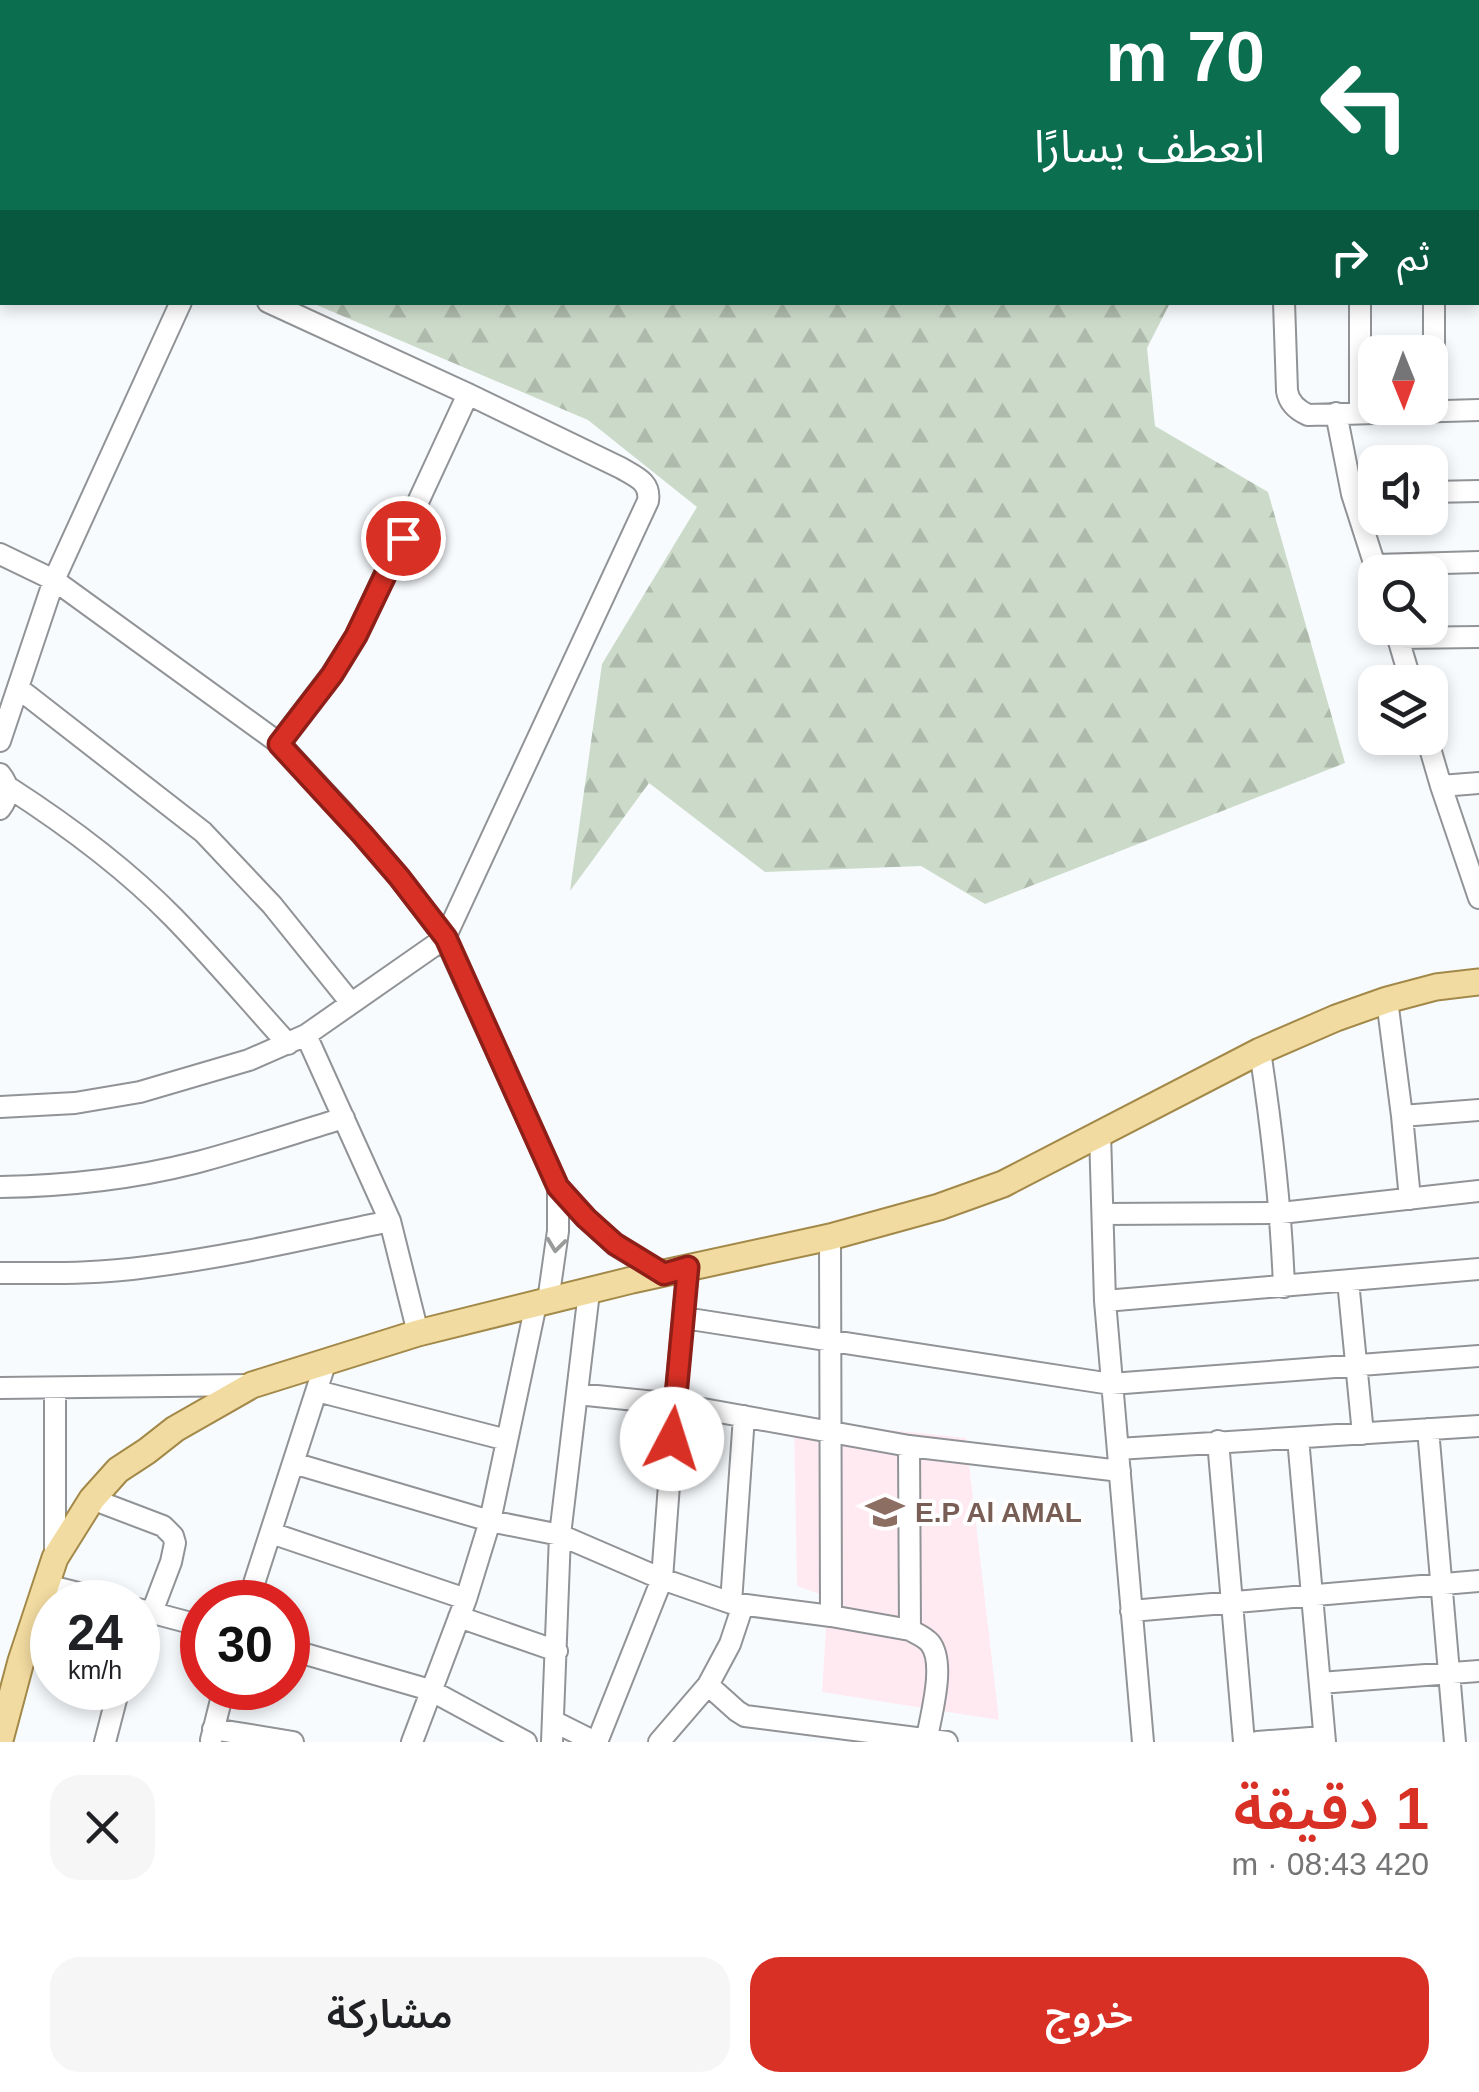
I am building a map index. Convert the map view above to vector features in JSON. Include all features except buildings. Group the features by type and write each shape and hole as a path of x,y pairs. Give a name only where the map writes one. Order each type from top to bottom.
{"main road":[{"path":"48,1580 55,1558 92,1499 118,1470 175,1429 252,1385 418,1333 830,1237 939,1207 1003,1184 1260,1051 1336,1018 1436,987 1479,982"},
{"path":"0,1734 30,1634"}],"street":[{"path":"0,741 54,580 180,305"},
{"path":"0,1108 140,1092 202,1075 297,1040 446,938 649,494 644,482 621,468 275,305"},
{"path":"1284,305 1288,396 1296,408 1308,415 1358,414"},
{"path":"1360,305 1360,335"},
{"path":"1434,305 1434,335"},
{"path":"279,744 332,675 356,636 468,394"},
{"path":"1448,411 1479,410"},
{"path":"1336,413 1352,494 1372,555"},
{"path":"1448,492 1479,491"},
{"path":"1352,494 1358,494"},
{"path":"0,554 54,580 279,744 388,864 446,938 558,1187 615,1244 676,1270 684,1318 662,1579 596,1742 554,1732 560,1534 588,1292"},
{"path":"1448,564 1479,562"},
{"path":"1448,636 1479,637"},
{"path":"18,688 203,832 240,869 351,1003"},
{"path":"1431,755 1479,898"},
{"path":"0,809 7,800 4,780"},
{"path":"4,780 126,874 297,1040 344,1118 390,1220 418,1333"},
{"path":"1440,786 1479,784"},
{"path":"1387,1000 1410,1199"},
{"path":"1260,1051 1274,1140 1284,1286"},
{"path":"1402,1116 1479,1110"},
{"path":"0,1187 124,1178 192,1163 344,1118"},
{"path":"1100,1133 1105,1302 1143,1742"},
{"path":"412,1742 490,1522 558,1231 558,1187"},
{"path":"1103,1214 1281,1213 1410,1199 1478,1197"},
{"path":"0,1274 144,1268 240,1253 390,1220"},
{"path":"830,1237 831,1616"},
{"path":"1105,1302 1479,1269"},
{"path":"1348,1281 1363,1434"},
{"path":"684,1318 1111,1384 1479,1356"},
{"path":"256,1580 326,1361"},
{"path":"0,1388 252,1385"},
{"path":"55,1389 55,1558"},
{"path":"317,1392 507,1440"},
{"path":"577,1394 675,1404 909,1446 1120,1471"},
{"path":"660,1742 708,1685 730,1644 737,1604 744,1416"},
{"path":"1118,1449 1479,1426"},
{"path":"1428,1429 1455,1742"},
{"path":"1257,1742 1325,1740 1298,1438"},
{"path":"1218,1442 1244,1742"},
{"path":"909,1446 910,1630"},
{"path":"293,1463 490,1522 560,1534 662,1579 737,1604 910,1630 932,1644 938,1657 938,1740 745,1716 708,1685"},
{"path":"92,1499 163,1526 174,1536 171,1562 160,1580"},
{"path":"272,1533 462,1608 557,1651"},
{"path":"1132,1610 1479,1582"},
{"path":"310,1655 430,1690 526,1742"},
{"path":"1320,1683 1479,1671"},
{"path":"105,1742 113,1710"},
{"path":"218,1710 212,1735 293,1742"}],"shaded area":[{"name":"E.P Al AMAL","path":"794,1420 966,1438 999,1720 822,1692 828,1597 797,1586"}],"green space":[{"path":"317,305 1169,305 1147,348 1155,426 1268,492 1345,763 985,904 921,866 765,872 649,783 570,891 602,664 697,507 588,420"}],"place":[{"name":"E.P Al AMAL","path":"885,1512"}],"route":[{"path":"403,538 356,636 332,675 279,744 344,813 446,938 558,1187 615,1244 664,1274 688,1267 672,1439"}]}
